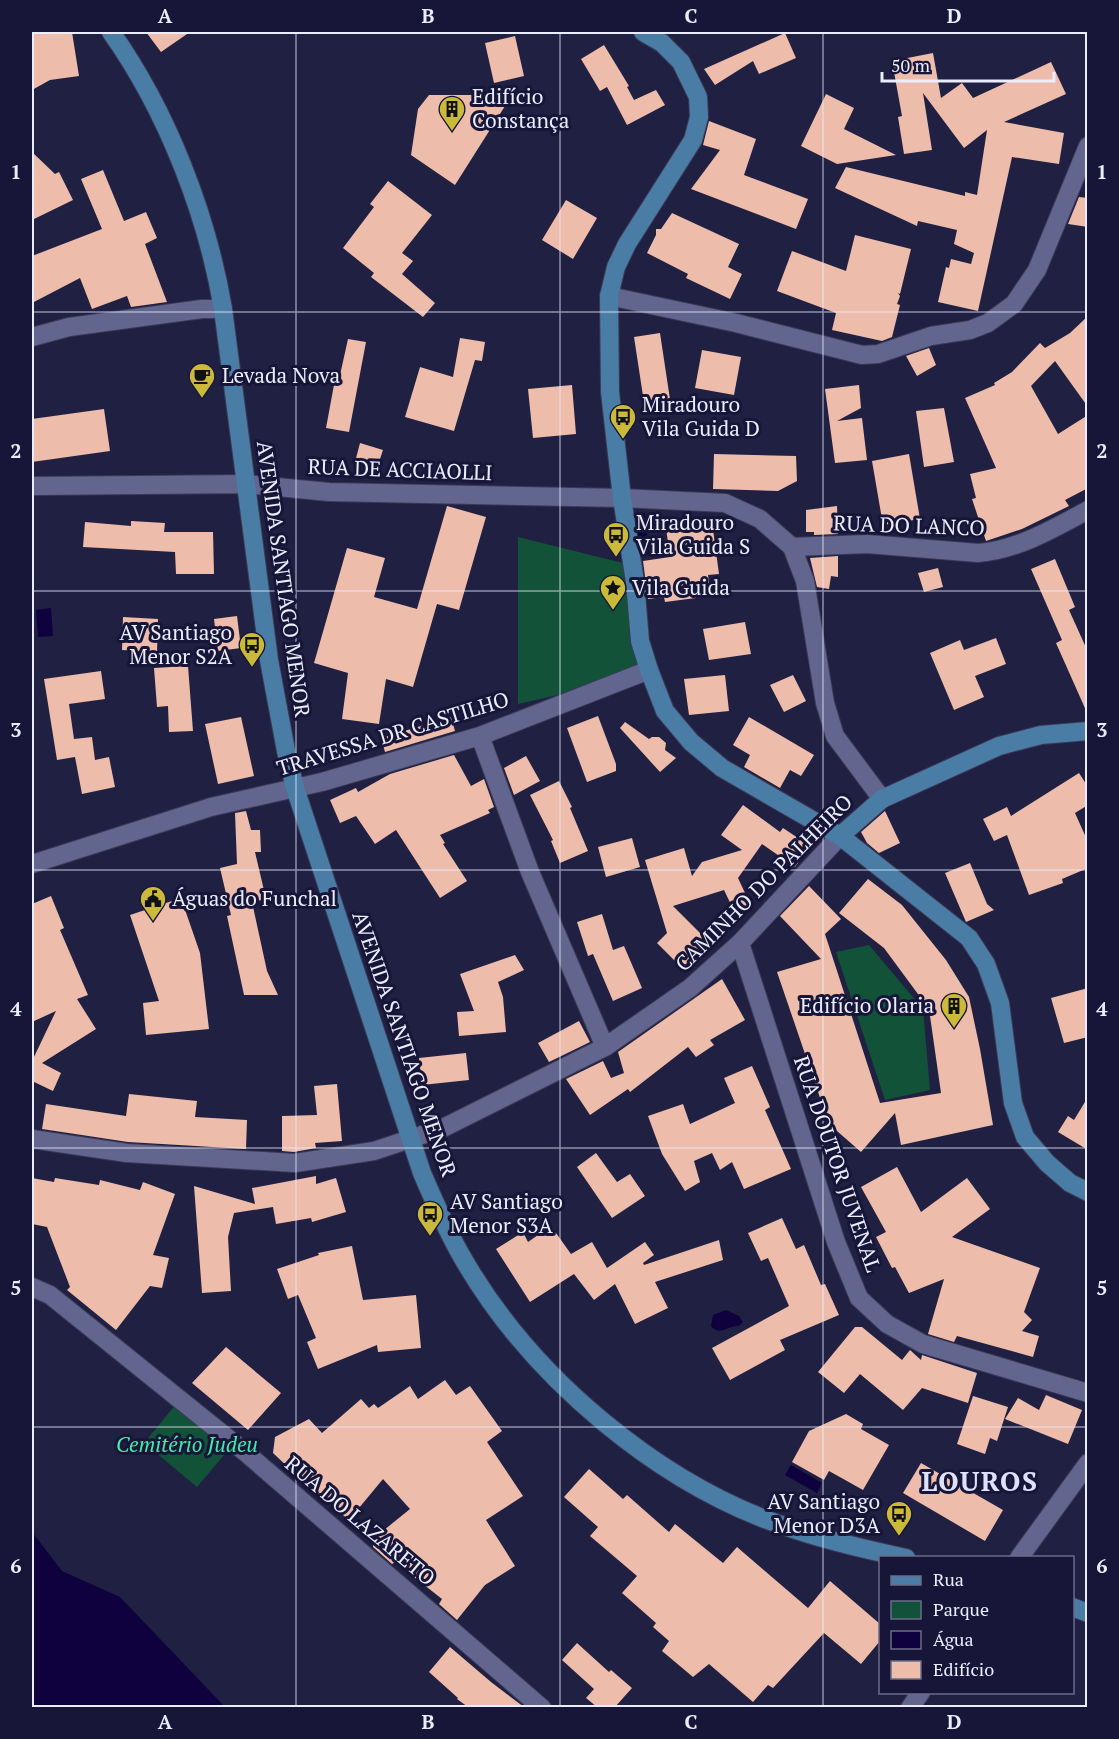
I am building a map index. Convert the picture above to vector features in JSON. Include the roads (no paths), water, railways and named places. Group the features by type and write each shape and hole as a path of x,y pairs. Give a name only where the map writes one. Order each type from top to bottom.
{"main road":[{"name":"AVENIDA SANTIAGO MENOR","path":"111,32 164,123 188,178 205,233 223,309 269,660 286,752 295,788 410,1138 422,1173 449,1233 477,1281 520,1339 562,1385 592,1413 630,1443 672,1471 748,1511 795,1530 901,1556"},
{"path":"643,32 662,43 681,62 698,97 699,117 693,140 627,244 616,267 609,296 610,392 622,498 635,582 640,641 649,670 665,711 691,742 722,768 840,836 969,938 986,964 1000,1003 1013,1103 1026,1137 1047,1163 1070,1184 1088,1192"},
{"name":"CAMINHO DO PALHEIRO","path":"840,836 882,800 999,746 1041,735 1088,731"}],"street":[{"path":"609,296 736,323 862,355 878,354 931,336 970,330 988,323 1014,304 1036,270 1088,146"},
{"path":"32,337 79,326 202,309 223,309"},
{"name":"RUA DE ACCIAOLLI","path":"32,486 246,484 329,492 622,498 725,503 760,519 792,547"},
{"name":"RUA DO LANCO","path":"792,547 867,544 978,553 995,552 1022,544 1088,510"},
{"path":"792,547 805,581 825,703 835,735 882,800"},
{"name":"TRAVESSA DR CASTILHO","path":"32,864 212,807 322,782 480,736 649,670"},
{"path":"480,736 530,872 605,1047"},
{"name":"CAMINHO DO PALHEIRO","path":"32,1139 127,1154 295,1163 374,1150 443,1128 605,1047 690,988 740,944 840,836"},
{"name":"RUA DOUTOR JUVENAL","path":"740,944 836,1242 859,1298 887,1324 923,1344 1088,1393"},
{"name":"RUA DO LAZARETO","path":"32,1287 50,1295 244,1452 542,1707"},
{"path":"1020,1556 1088,1463"},
{"path":"910,1707 920,1694"}],"water":[{"path":"645,513 649,554 638,556 634,514"},
{"path":"51,608 53,636 38,637 36,610"},
{"path":"726,1310 739,1316 743,1322 739,1326 724,1330 714,1329 711,1326 713,1315"},
{"path":"791,1465 822,1483 817,1493 785,1475"},
{"path":"32,1532 62,1571 120,1597 225,1707 32,1707"}],"place":[{"name":"Edifício Constança","path":"452,132"},
{"name":"Levada Nova","path":"202,399"},
{"name":"Miradouro Vila Guida D","path":"623,440"},
{"name":"Miradouro Vila Guida S","path":"616,558"},
{"name":"Vila Guida","path":"613,611"},
{"name":"AV Santiago Menor S2A","path":"252,668"},
{"name":"Águas do Funchal","path":"153,922"},
{"name":"Edifício Olaria","path":"954,1029"},
{"name":"AV Santiago Menor S3A","path":"430,1237"},
{"name":"AV Santiago Menor D3A","path":"899,1537"}],"district":[{"name":"LOUROS","path":"980,1482"}],"park label":[{"name":"Cemitério Judeu","path":"187,1445"}]}
